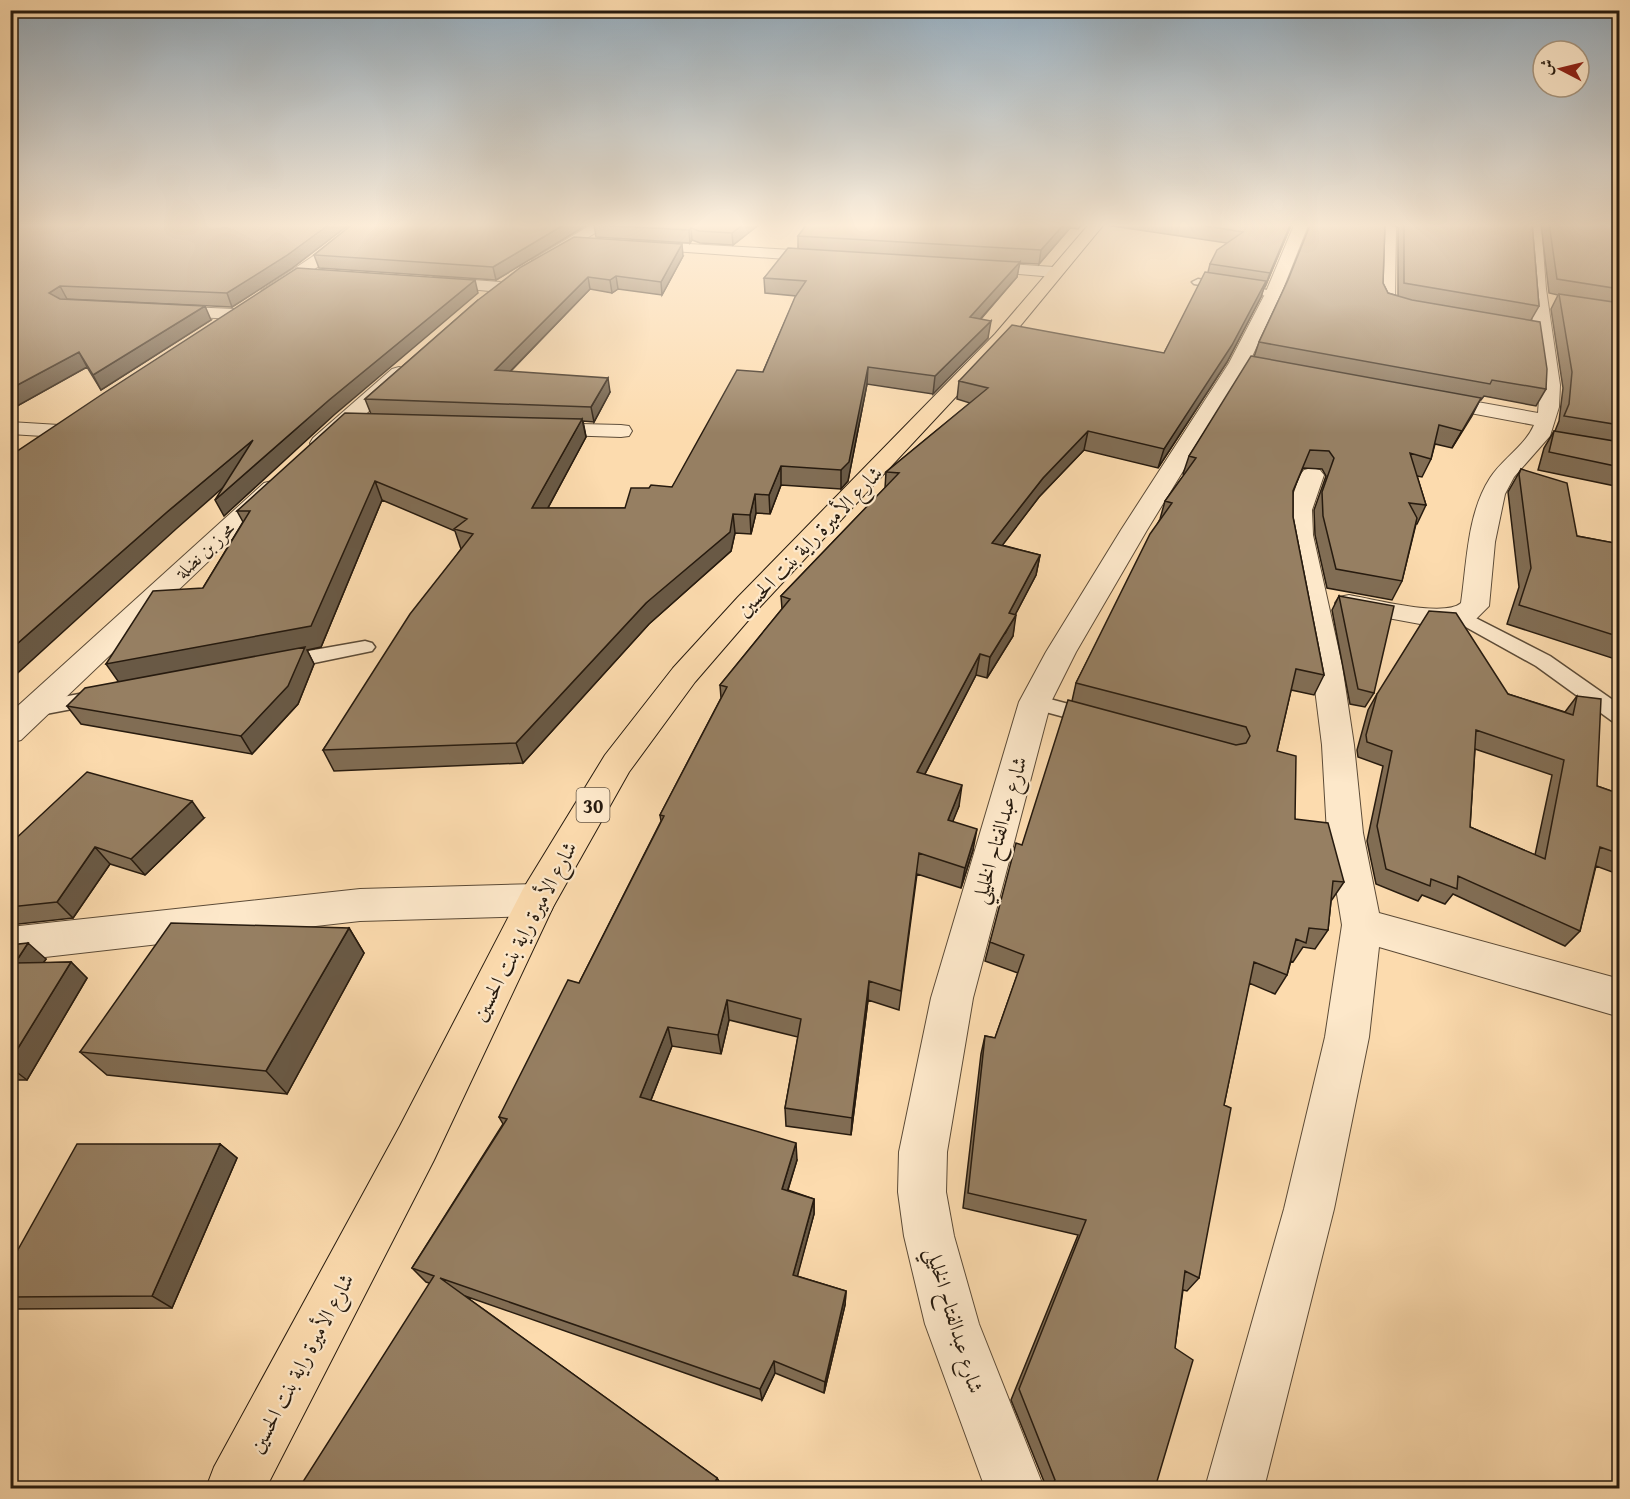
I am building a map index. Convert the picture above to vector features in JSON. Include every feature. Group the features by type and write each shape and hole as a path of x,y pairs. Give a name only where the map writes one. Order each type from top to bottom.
{"main road":[{"name":"شارع الأميرة راية بنت الحسين","path":"235,1488 417,1143 537,900 617,764 684,675 748,603 1001,338 1037,293"}],"street":[{"path":"207,333 268,293"},
{"path":"474,307 493,293"},
{"path":"1387,293 1387,300 1398,306 1440,314"},
{"path":"1313,596 1431,617 1461,617 1475,606 1484,533 1496,489 1513,462 1542,430 1551,389 1539,293"},
{"name":"شارع عبدالفتاح الخليلي","path":"1014,1488 952,1324 929,1236 922,1192 923,1152 952,998 1035,702 1061,652 1128,540 1251,365 1273,294"},
{"path":"1539,299 1562,303"},
{"path":"139,310 235,314"},
{"path":"1520,327 1542,331"},
{"path":"309,454 416,359"},
{"path":"1410,395 1542,430 1561,443"},
{"path":"30,449 79,417"},
{"path":"344,422 379,424"},
{"path":"10,428 59,431"},
{"path":"519,428 621,431"},
{"name":"محرز بن نضلة","path":"10,732 291,471"},
{"path":"1234,1488 1309,1209 1347,1037 1362,926 1345,833 1338,745 1327,665 1303,556 1300,525 1303,498 1312,475"},
{"path":"10,944 360,904 537,900"},
{"path":"1362,926 1620,998"}],"lane":[{"path":"1266,293 1273,294"},
{"path":"1461,617 1543,661 1620,716"},
{"path":"260,666 365,647"},
{"path":"1543,661 1564,662"},
{"path":"10,713 119,693"},
{"path":"1035,702 1114,724"}],"building":[{"path":"10,293 49,293 60,299 205,306 93,375 79,352 10,389"},
{"path":"258,293 459,293 329,400 215,500 253,440 10,650 10,456"},
{"path":"487,293 572,293 495,370 608,378 591,407 365,399"},
{"path":"798,293 992,293 970,317 991,321 935,376 868,367 849,462 841,470 781,466 769,495 755,494 750,515 733,514 730,532 646,603 516,743 323,750 410,614 473,534 454,529 467,519 375,481 311,626 106,664 153,591 203,588 250,511 237,511 345,413 582,419 532,508 625,508 631,488 649,488 651,485 672,487 737,370 763,372"},
{"path":"1194,293 1260,293 1232,345 1164,449 1088,431 1043,478 992,543 1040,555 1009,613 1016,615 990,657 980,654 917,772 962,785 948,820 977,829 965,868 919,853 901,991 869,981 852,1118 785,1108 801,1019 727,1000 718,1035 668,1027 640,1097 796,1143 782,1189 814,1199 793,1275 846,1291 825,1382 774,1361 760,1389 440,1278 717,1478 712,1488 299,1488 434,1276 412,1268 507,1119 499,1117 568,980 579,983 664,816 660,815 727,687 720,685 790,599 781,596 899,473 886,472 988,388 959,381 1012,325 1164,353"},
{"path":"1282,293 1388,293 1412,300 1540,322 1547,369 1546,389 1492,380 1490,384 1259,342"},
{"path":"1462,293 1538,293 1539,306"},
{"path":"1559,294 1620,303 1620,425 1564,416 1569,404 1572,372"},
{"path":"1251,356 1481,398 1462,431 1439,425 1431,459 1410,453 1426,505 1409,503 1417,518 1402,581 1336,569 1323,516 1322,492 1334,458 1329,451 1310,450 1293,491 1293,517 1324,675 1296,669 1277,751 1296,756 1295,819 1328,823 1344,882 1333,881 1328,930 1309,928 1306,943 1296,939 1287,975 1254,962 1224,1105 1231,1108 1199,1278 1185,1271 1175,1348 1193,1360 1155,1488 1049,1488 1045,1483 1053,1483 1055,1480 1019,1389 1086,1220 968,1193 985,1036 995,1038 1024,955 990,942 1016,843 1022,845 1068,700 1236,745 1246,743 1250,736 1246,727 1076,683 1150,534 1172,503 1165,501 1196,458 1189,456"},
{"path":"1554,431 1620,442 1620,467 1549,452"},
{"path":"1521,469 1567,483 1577,536 1620,544 1620,637 1519,605 1531,568 1519,474"},
{"path":"1339,596 1394,606 1374,693 1358,689"},
{"path":"1429,611 1456,613 1508,694 1573,715 1577,696 1601,699 1597,786 1620,794 1620,854 1600,847 1580,931 1458,876 1457,889 1431,879 1430,886 1386,869 1377,826 1392,751 1367,742 1366,735 1377,694","holes":["1476,730 1564,760 1545,859 1470,827"]},
{"path":"305,647 288,686 241,736 67,706 85,688"},
{"path":"87,772 192,801 131,859 95,847 57,902 10,907 10,844"},
{"path":"171,923 349,928 266,1071 80,1052"},
{"path":"28,943 15,963 71,962 10,1061 10,945"},
{"path":"77,1144 220,1144 152,1296 10,1297 10,1264"}]}
